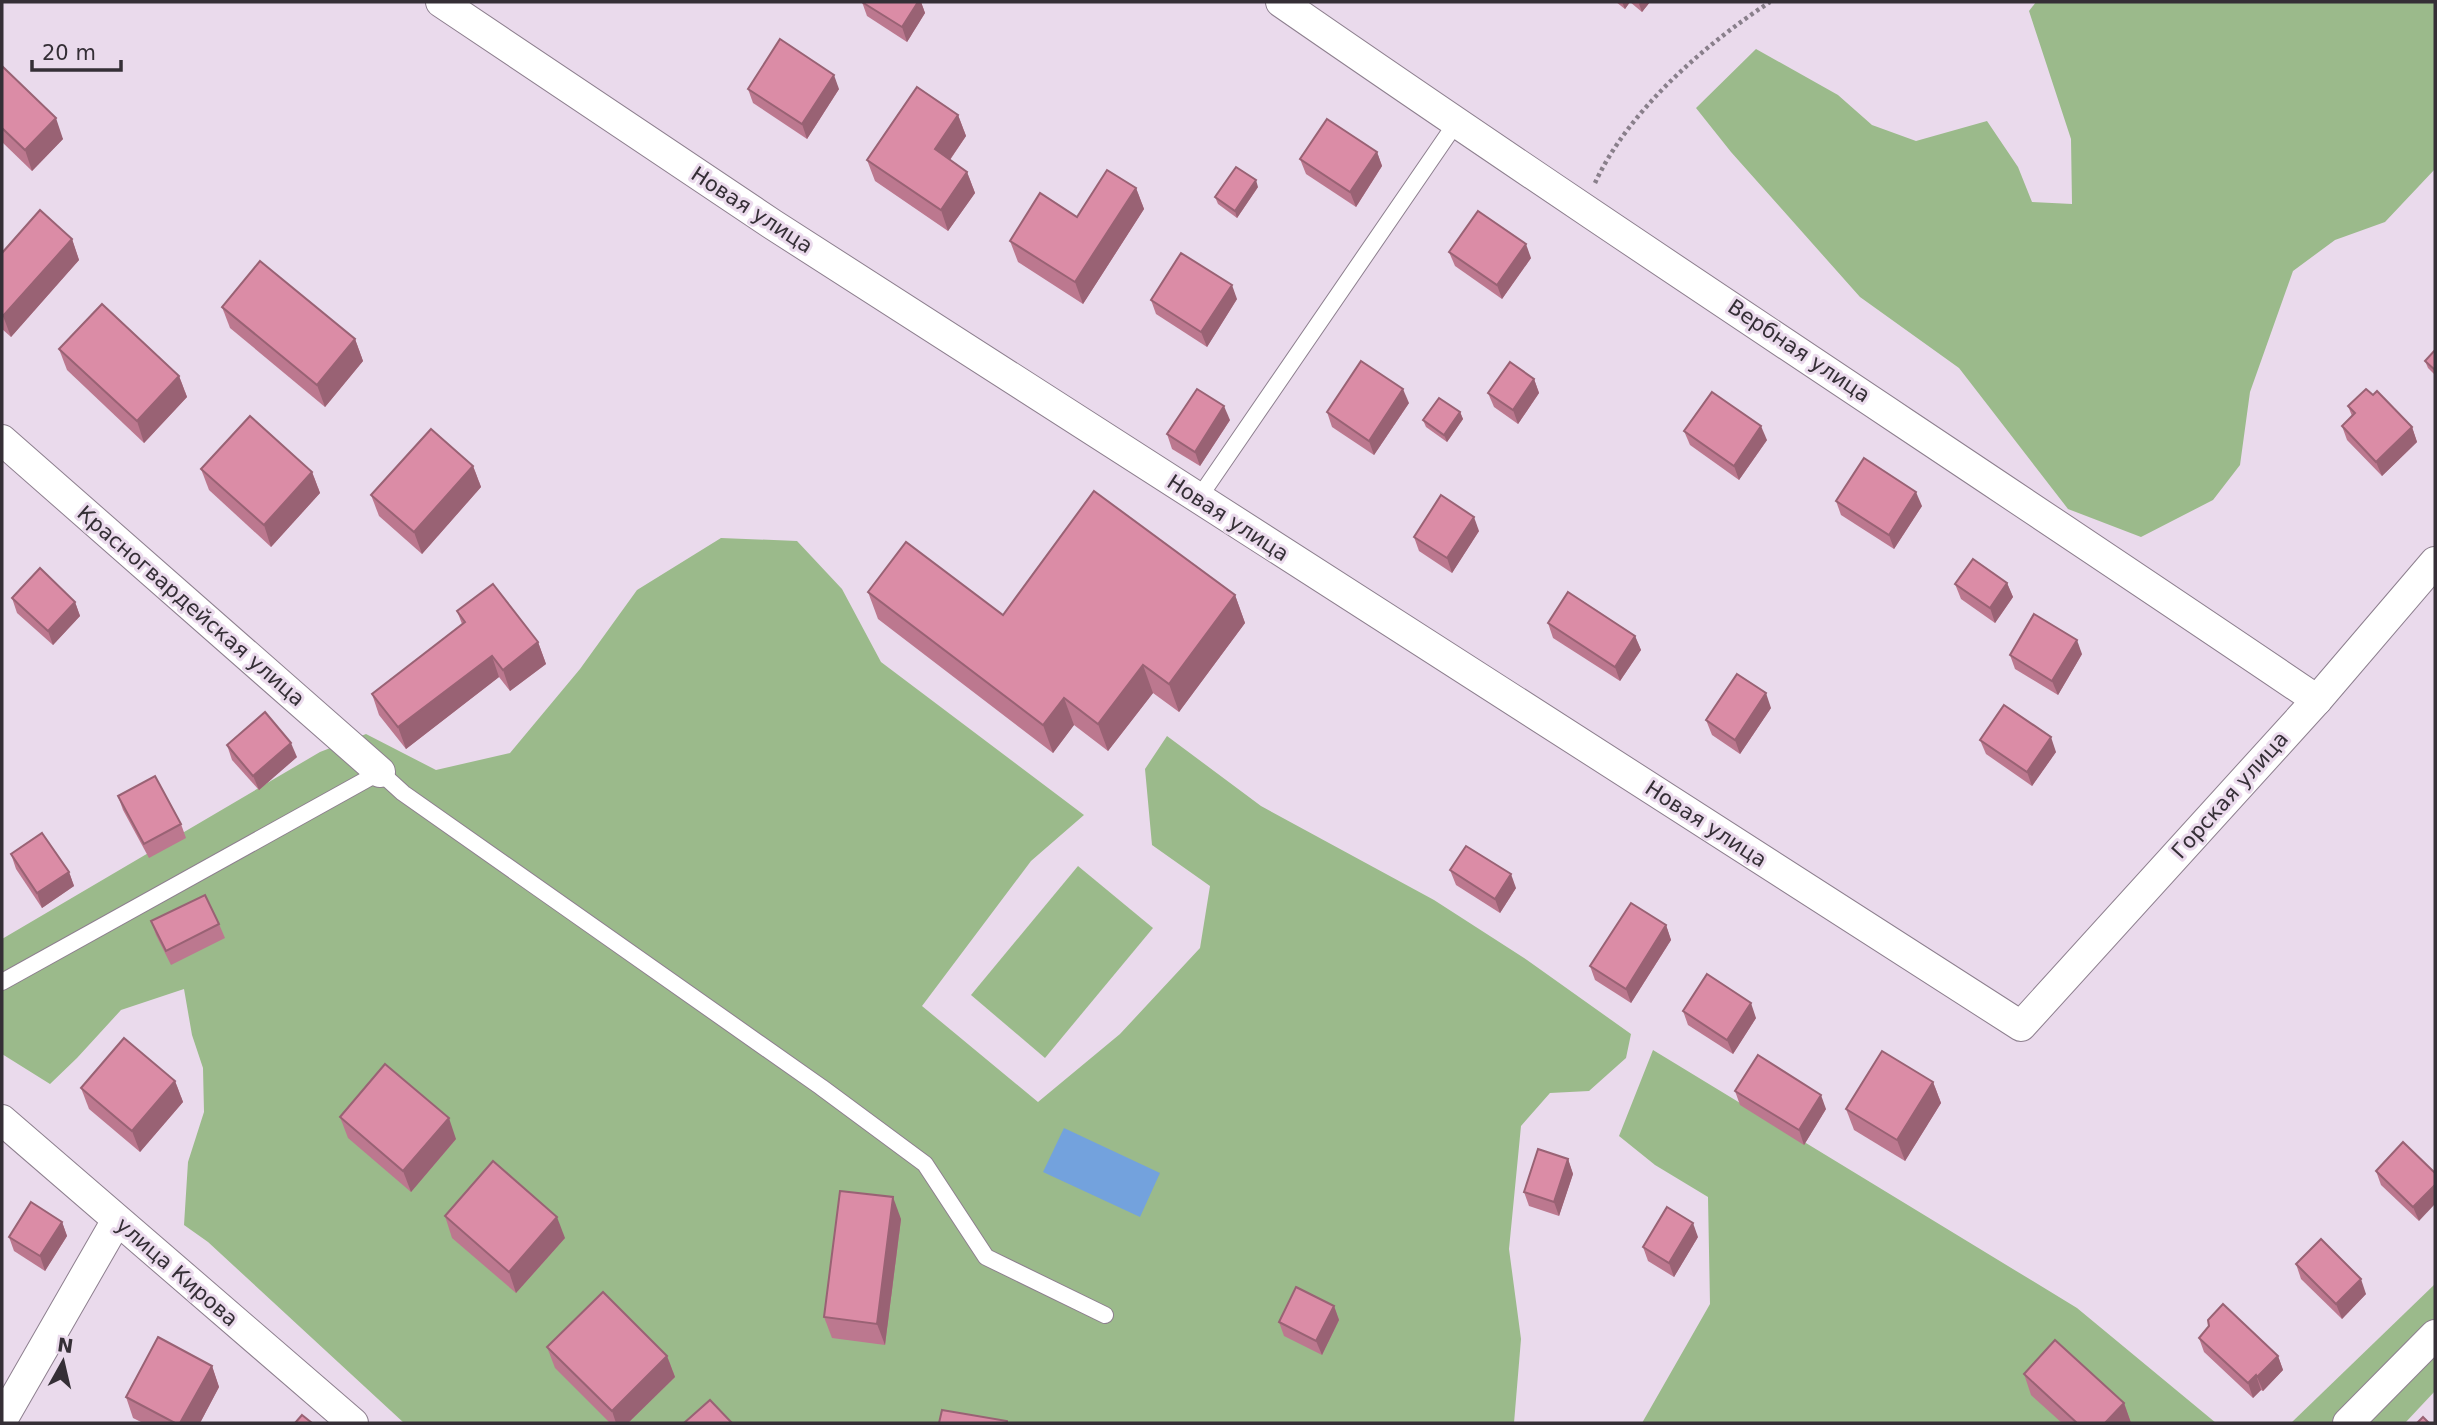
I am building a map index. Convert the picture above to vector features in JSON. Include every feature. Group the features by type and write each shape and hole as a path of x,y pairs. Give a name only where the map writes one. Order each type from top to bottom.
{"street":[{"name":"Новая улица","path":"441,2 772,224 2021,1026"},
{"name":"Вербная улица","path":"1281,2 1456,123 2316,699"},
{"name":"Красногвардейская улица","path":"2,440 380,772"},
{"name":"Горская улица","path":"2021,1026 2316,699 2435,562"},
{"name":"улица Кирова","path":"2,1120 353,1423"},
{"path":"2,1420 117,1220"},
{"path":"2348,1423 2435,1335"}],"lane":[{"path":"1198,499 1456,123"},
{"path":"2,982 380,772 403,793 821,1087 925,1164 986,1257 1105,1315"}],"path":[{"path":"1584,208 1610,153 1635,118 1737,23 1770,2"}],"green space":[{"path":"2036,2 2435,2 2435,169 2385,222 2335,240 2293,271 2250,392 2240,465 2213,500 2141,537 2068,509 1959,368 1860,297 1731,152 1696,108 1756,49 1838,95 1872,125 1916,141 1987,121 2018,167 2032,202 2072,204 2071,139 2029,11"},
{"path":"721,538 797,541 842,589 881,662 1084,815 1031,861 922,1006 1038,1102 1120,1034 1200,948 1210,886 1152,845 1145,769 1167,736 1261,806 1434,900 1527,960 1631,1034 1626,1058 1589,1091 1550,1093 1521,1126 1509,1249 1521,1339 1514,1423 404,1423 208,1242 184,1225 188,1162 204,1112 203,1068 192,1035 184,989 121,1010 50,1084 2,1054 2,939 320,752 366,734 436,770 510,753 580,669 637,590"},
{"path":"1078,866 1153,928 1045,1058 971,995"},
{"path":"1653,1050 2077,1308 2216,1423 1642,1423 1710,1304 1708,1197 1655,1165 1619,1136"},
{"path":"2435,1284 2435,1391 2405,1423 2291,1423"}],"water":[{"path":"1064,1128 1160,1173 1140,1217 1043,1172"}],"building":[{"path":"862,2 918,2 902,27"},
{"path":"780,39 834,75 802,124 748,89"},
{"path":"2,66 56,118 25,150 2,128"},
{"path":"917,87 958,115 935,149 967,172 941,210 867,160"},
{"path":"1327,119 1377,152 1350,192 1300,159"},
{"path":"1236,167 1256,180 1235,211 1215,197"},
{"path":"1107,170 1136,188 1075,282 1010,241 1040,193 1077,217"},
{"path":"40,210 72,239 3,316 2,253"},
{"path":"1478,211 1526,244 1497,285 1449,252"},
{"path":"1181,253 1232,285 1201,332 1151,300"},
{"path":"260,261 355,339 317,385 222,307"},
{"path":"102,304 179,376 137,421 59,349"},
{"path":"2435,350 2435,370 2425,361"},
{"path":"1361,361 1403,389 1369,441 1327,412"},
{"path":"1510,362 1534,379 1513,410 1488,393"},
{"path":"1197,389 1224,406 1195,452 1167,434"},
{"path":"2366,389 2373,395 2377,391 2412,427 2376,462 2342,426 2355,413 2348,406"},
{"path":"1712,392 1761,426 1734,466 1684,431"},
{"path":"1439,398 1460,412 1444,435 1423,420"},
{"path":"250,416 312,472 264,525 201,469"},
{"path":"431,429 473,466 414,532 371,495"},
{"path":"1864,458 1916,492 1889,535 1836,501"},
{"path":"1094,491 1235,595 1169,684 1143,665 1098,724 1064,698 1043,725 868,592 906,542 1003,615"},
{"path":"1441,495 1474,517 1447,558 1414,537"},
{"path":"1973,559 2007,583 1990,608 1955,584"},
{"path":"40,568 75,602 48,631 12,598"},
{"path":"493,584 538,642 503,670 492,656 398,727 372,694 465,622 457,611"},
{"path":"1568,592 1635,636 1615,667 1548,623"},
{"path":"2034,614 2077,640 2052,681 2010,655"},
{"path":"1737,674 1766,693 1735,740 1706,720"},
{"path":"2004,705 2051,737 2027,772 1980,740"},
{"path":"265,712 291,743 253,776 227,745"},
{"path":"155,776 181,824 144,844 118,796"},
{"path":"42,833 69,872 37,893 11,854"},
{"path":"1466,846 1511,874 1495,899 1450,870"},
{"path":"205,895 219,924 166,951 151,921"},
{"path":"1631,903 1666,925 1626,989 1590,966"},
{"path":"1707,974 1751,1003 1727,1040 1683,1011"},
{"path":"124,1038 175,1081 132,1131 81,1088"},
{"path":"1882,1051 1933,1082 1897,1140 1846,1109"},
{"path":"1758,1055 1821,1095 1799,1130 1735,1091"},
{"path":"385,1064 449,1118 403,1171 340,1117"},
{"path":"2403,1142 2435,1173 2435,1185 2413,1207 2376,1171"},
{"path":"1538,1149 1568,1159 1554,1202 1524,1192"},
{"path":"493,1161 557,1217 509,1272 445,1216"},
{"path":"840,1191 893,1197 877,1324 824,1317"},
{"path":"31,1202 62,1222 40,1256 9,1237"},
{"path":"1667,1207 1693,1223 1669,1263 1643,1247"},
{"path":"2321,1239 2361,1279 2336,1304 2296,1264"},
{"path":"1296,1287 1334,1306 1316,1341 1279,1322"},
{"path":"603,1292 667,1356 612,1411 547,1347"},
{"path":"2223,1304 2278,1356 2248,1383 2199,1338 2209,1326 2208,1320"},
{"path":"158,1337 212,1366 180,1423 175,1423 126,1397"},
{"path":"2055,1340 2124,1403 2105,1423 2077,1423 2024,1374"},
{"path":"710,1400 732,1423 684,1423"},
{"path":"942,1410 1007,1421 1007,1423 939,1423"},
{"path":"302,1415 312,1423 295,1423"},
{"path":"2423,1417 2429,1423 2417,1423"}]}
